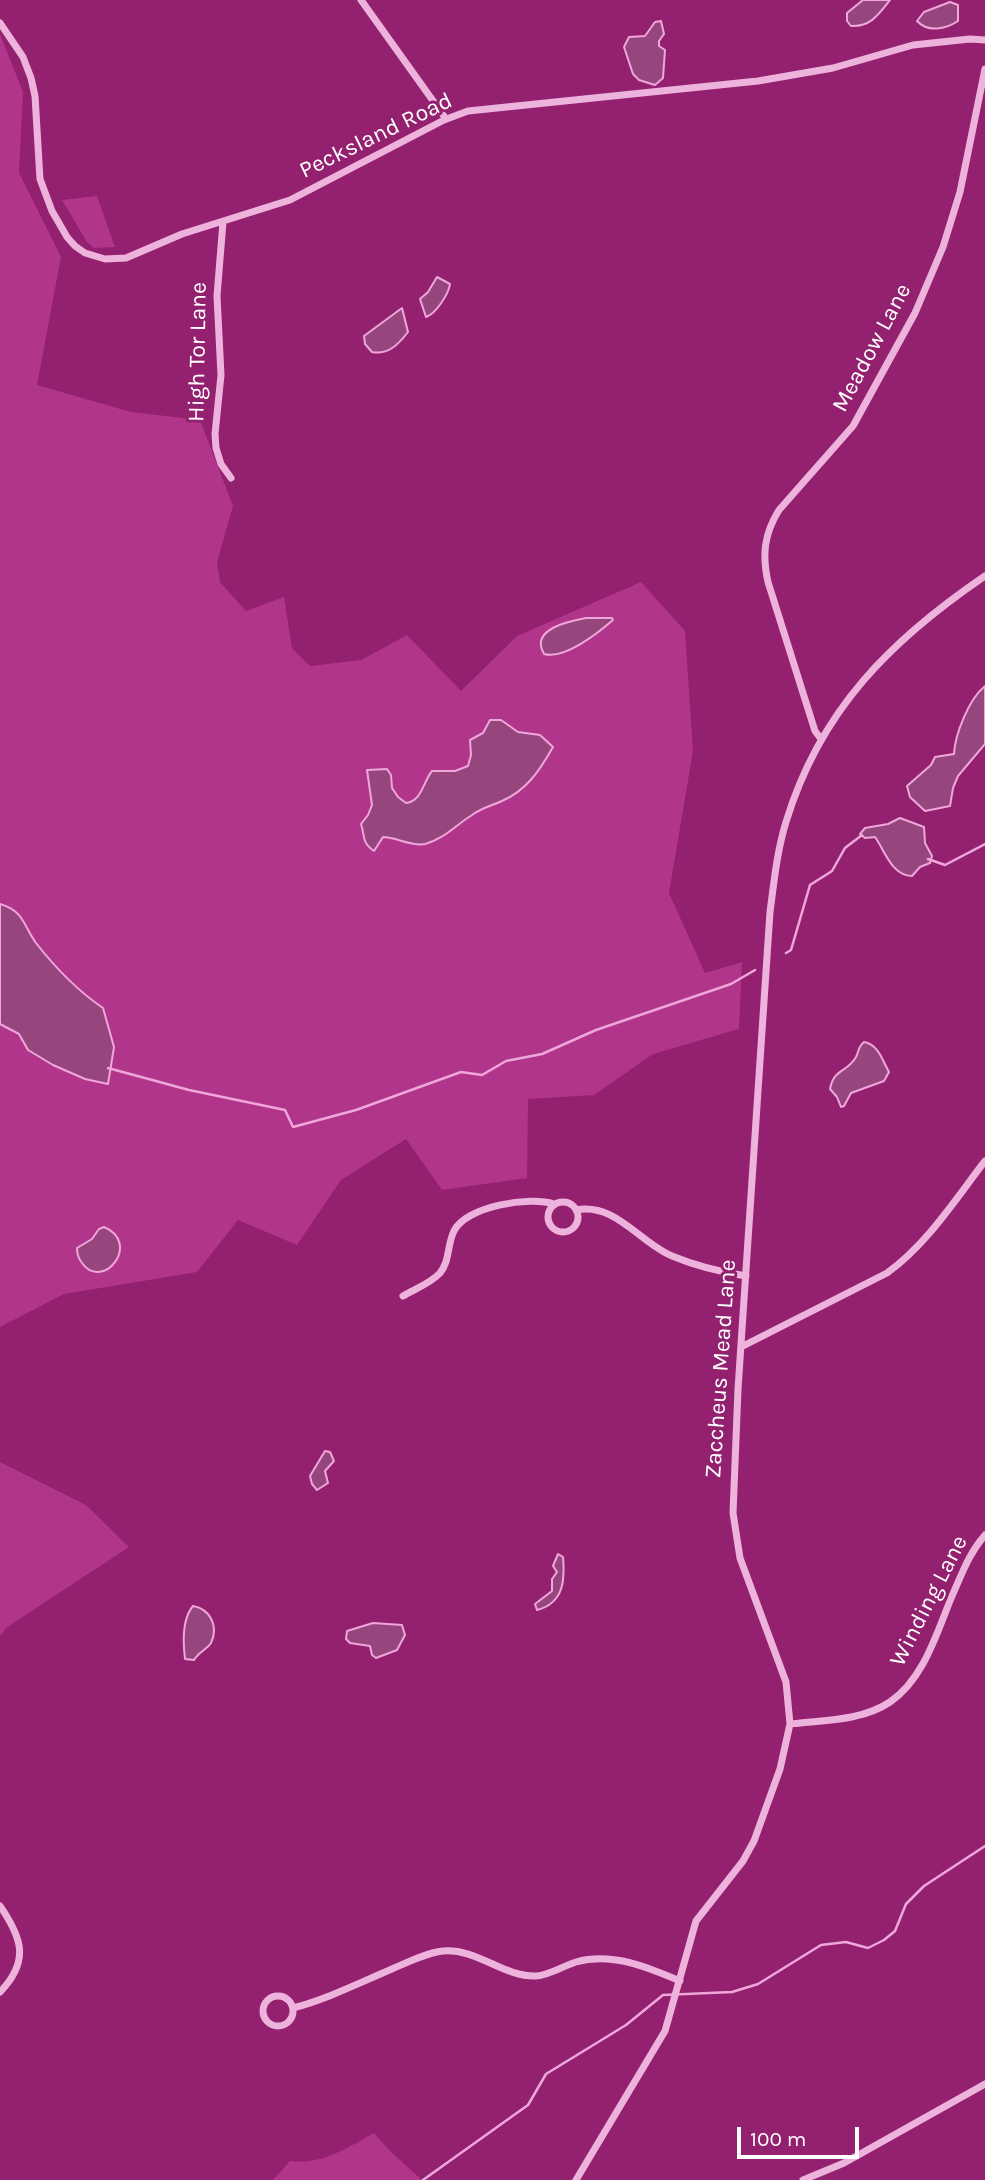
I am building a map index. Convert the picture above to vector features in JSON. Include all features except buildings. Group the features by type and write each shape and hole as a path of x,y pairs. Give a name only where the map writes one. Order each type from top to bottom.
{"street":[{"path":"361,0 446,119"},
{"name":"Pecksland Road","path":"0,23 17,47 31,78 43,189 60,227 75,246 95,257 105,259 126,258 182,234 290,200 457,114 758,80 833,68 913,45 985,40"},
{"name":"Meadow Lane","path":"821,739 815,731 768,583 765,538 769,525 779,510 853,426 915,313 943,247 960,192 985,68"},
{"name":"High Tor Lane","path":"223,222 217,296 221,375 215,435 221,464 231,478"},
{"name":"Zaccheus Mead Lane","path":"576,2180 665,2031 687,1945 696,1921 743,1861 754,1841 780,1769 790,1724 786,1682 750,1588 735,1535 733,1481 770,912 785,823 802,778 821,739 845,703 895,645 985,576"},
{"path":"741,1347 887,1273 901,1263 918,1247 985,1161"},
{"path":"403,1296 439,1275 445,1266 454,1229 462,1222 488,1209 536,1200 555,1204 564,1202 576,1210 591,1208 610,1215 670,1255 720,1272 746,1276"},
{"path":"555,1204 549,1210 548,1220 555,1230 562,1232 576,1224 576,1210"},
{"name":"Winding Lane","path":"790,1724 840,1719 860,1714 878,1708 902,1691 932,1646 973,1548 985,1535"},
{"path":"0,1906 18,1936 21,1951 15,1973 0,1992"},
{"path":"293,2008 316,2002 417,1958 443,1951 468,1953 516,1973 535,1976 590,1959 622,1960 679,1984"},
{"path":"275,1997 286,1998 293,2008 291,2018 280,2025 272,2024 264,2014 265,2004 275,1997"},
{"path":"803,2180 844,2164 985,2084"}],"shaded area":[{"path":"863,0 890,0 869,22 851,26 847,21 847,13"},
{"path":"950,2 958,5 958,21 953,24 932,28 917,21 924,12"},
{"path":"661,21 664,34 659,46 665,50 663,78 655,85 639,80 633,74 624,47 629,37 645,36 655,22"},
{"path":"0,34 23,92 19,173 61,257 37,385 131,412 200,420 233,506 217,562 220,582 246,611 284,597 292,648 310,666 361,660 407,635 461,691 517,636 641,582 685,631 693,751 669,893 705,973 742,962 739,1029 653,1054 594,1095 528,1099 527,1178 442,1190 406,1139 341,1180 297,1245 238,1220 197,1272 64,1294 0,1327"},
{"path":"97,196 115,247 94,248 87,242 62,200"},
{"path":"437,277 450,284 449,288 438,308 426,317 420,299"},
{"path":"402,308 408,332 392,348 378,353 372,352 365,344 364,336"},
{"path":"586,618 613,620 571,649 552,655 544,654 541,645 546,632 562,624"},
{"path":"985,686 985,744 958,776 950,806 925,811 910,797 907,786 931,765 935,757 954,754 964,717"},
{"path":"490,720 501,720 518,732 540,735 553,747 532,778 519,791 479,811 432,842 415,844 383,837 374,851 370,848 365,841 361,824 372,805 367,770 387,769 391,775 392,788 398,797 406,803 411,802 419,795 432,771 455,771 468,766 471,755 470,740 483,733"},
{"path":"900,818 924,827 925,843 932,856 930,863 920,867 912,876 899,872 894,867 875,837 865,838 860,834 865,828 888,824"},
{"path":"0,904 19,915 36,943 51,960 76,986 103,1008 114,1047 108,1084 85,1079 53,1065 28,1050 19,1034 0,1024"},
{"path":"864,1042 877,1050 889,1072 884,1081 851,1093 841,1107 830,1089 832,1082 834,1077 849,1066"},
{"path":"104,1227 115,1234 120,1243 115,1262 100,1272 91,1270 82,1263 77,1248 92,1239 99,1229"},
{"path":"325,1451 330,1452 334,1461 325,1471 328,1483 317,1490 310,1476"},
{"path":"0,1462 86,1505 129,1547 6,1628 0,1636"},
{"path":"558,1554 563,1557 561,1590 553,1602 537,1610 535,1604 552,1591 552,1579 557,1572 553,1566"},
{"path":"193,1606 208,1615 214,1630 211,1643 194,1660 185,1659 184,1646 185,1624"},
{"path":"373,1623 402,1625 405,1635 397,1650 376,1658 372,1655 370,1646 350,1643 346,1639 347,1631"},
{"path":"374,2133 422,2180 273,2180 290,2161 324,2158"}],"waterway":[{"path":"786,953 791,950 810,885 832,871 845,848 862,835"},
{"path":"928,859 945,865 985,844"},
{"path":"108,1068 189,1090 285,1110 293,1127 356,1110 461,1072 482,1075 506,1061 542,1054 596,1030 731,984 755,970"},
{"path":"423,2180 528,2105 546,2074 626,2025 663,1995 732,1992 758,1984 821,1945 846,1942 868,1948 895,1931 906,1904 924,1886 985,1846"}]}
